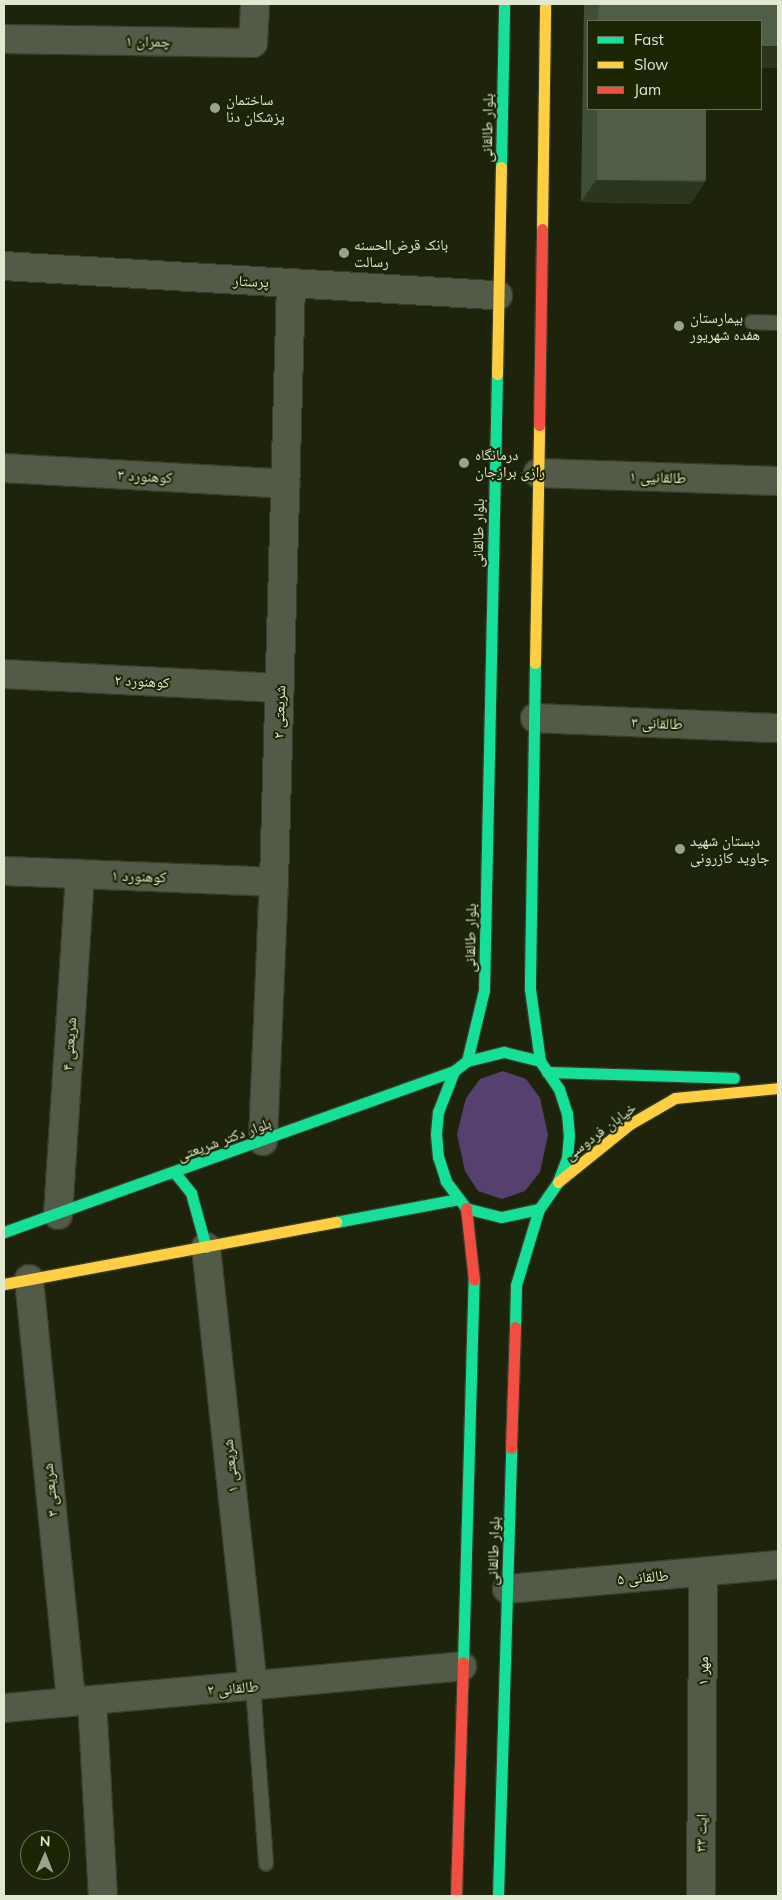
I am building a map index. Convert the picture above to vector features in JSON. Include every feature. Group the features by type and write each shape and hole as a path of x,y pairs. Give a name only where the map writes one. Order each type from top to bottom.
{"main road":[{"name":"بلوار طالقانی","path":"467,1060 484,990 504,4"},
{"path":"16,1281 462,1204 501,1217 538,1209 558,1182 566,1158 568,1121 559,1089 540,1061 530,989 545,4"},
{"path":"462,1204 446,1181 438,1156 436,1134 438,1112 454,1071 467,1060 504,1052 540,1061"},
{"name":"بلوار دکتر شریعتی","path":"4,1232 58,1215 454,1071"},
{"path":"547,1072 778,1080"},
{"name":"خیابان فردوسی","path":"558,1182 630,1124 675,1098 778,1088"},
{"path":"175,1173 191,1193 206,1247"},
{"name":"بلوار طالقانی","path":"456,1896 474,1284 462,1204"},
{"name":"بلوار طالقانی","path":"498,1896 516,1285 538,1209"}],"street":[{"name":"چمران ۱","path":"4,39 253,44 255,4"},
{"name":"پرستار","path":"4,266 498,296"},
{"name":"شریعتی ۲","path":"262,1141 274,882 292,283"},
{"name":"کوهنورد ۳","path":"4,468 286,484"},
{"name":"طالقانیی ۱","path":"538,473 778,481"},
{"name":"کوهنورد ۲","path":"4,674 280,688"},
{"name":"طالقانی ۳","path":"535,718 778,728"},
{"name":"کوهنورد ۱","path":"4,871 274,882"},
{"name":"شریعتی ۴","path":"58,1215 80,874"},
{"name":"شریعتی ۱","path":"206,1247 254,1686"},
{"name":"شریعتی ۳","path":"16,1281 82,1701 103,1896"},
{"name":"طالقانی ۵","path":"507,1589 778,1565"},
{"name":"مهر ۱","path":"702,1769 703,1572"},
{"name":"طالقانی ۲","path":"4,1708 462,1666"},
{"name":"ایت ۳۳","path":"701,1896 702,1769"}],"lane":[{"path":"752,322 778,323"},
{"path":"254,1686 266,1864"}],"shaded area":[{"path":"503,1071 526,1079 540,1098 548,1135 540,1172 525,1191 502,1199 478,1191 465,1171 457,1134 466,1098 480,1079"}],"building":[{"path":"599,4 778,4 778,46 762,46 762,20 598,20"},
{"path":"597,110 706,110 706,180 597,180"}],"traffic: fast":[{"path":"501,167 504,4"},
{"path":"467,1061 484,990 497,374"},
{"path":"535,663 530,989 540,1061"},
{"path":"504,1052 540,1061 559,1089 567,1113 569,1135 567,1158 558,1182 539,1209 501,1217 466,1208 446,1181 438,1157 436,1134 438,1112 454,1071 467,1061 504,1052"},
{"path":"4,1232 454,1071"},
{"path":"547,1072 734,1078"},
{"path":"175,1173 191,1193 206,1247"},
{"path":"336,1222 459,1199"},
{"path":"515,1327 516,1285 539,1209"},
{"path":"463,1662 474,1280"},
{"path":"498,1896 511,1448"}],"traffic: slow":[{"path":"542,229 545,4"},
{"path":"497,374 501,167"},
{"path":"535,663 539,425"},
{"path":"558,1182 630,1124 675,1098 778,1088"},
{"path":"4,1284 336,1222"}],"traffic: jam":[{"path":"539,425 542,229"},
{"path":"466,1208 474,1280"},
{"path":"511,1448 515,1327"},
{"path":"456,1896 463,1662"}],"place":[{"name":"ساختمان پزشکان دنا","path":"215,108"},
{"name":"بانک قرض‌الحسنه رسالت","path":"344,253"},
{"name":"بیمارستان هفده شهریور","path":"679,326"},
{"name":"درمانگاه رازی برازجان","path":"464,463"},
{"name":"دبستان شهید جاوید کازرونی","path":"680,849"}]}
